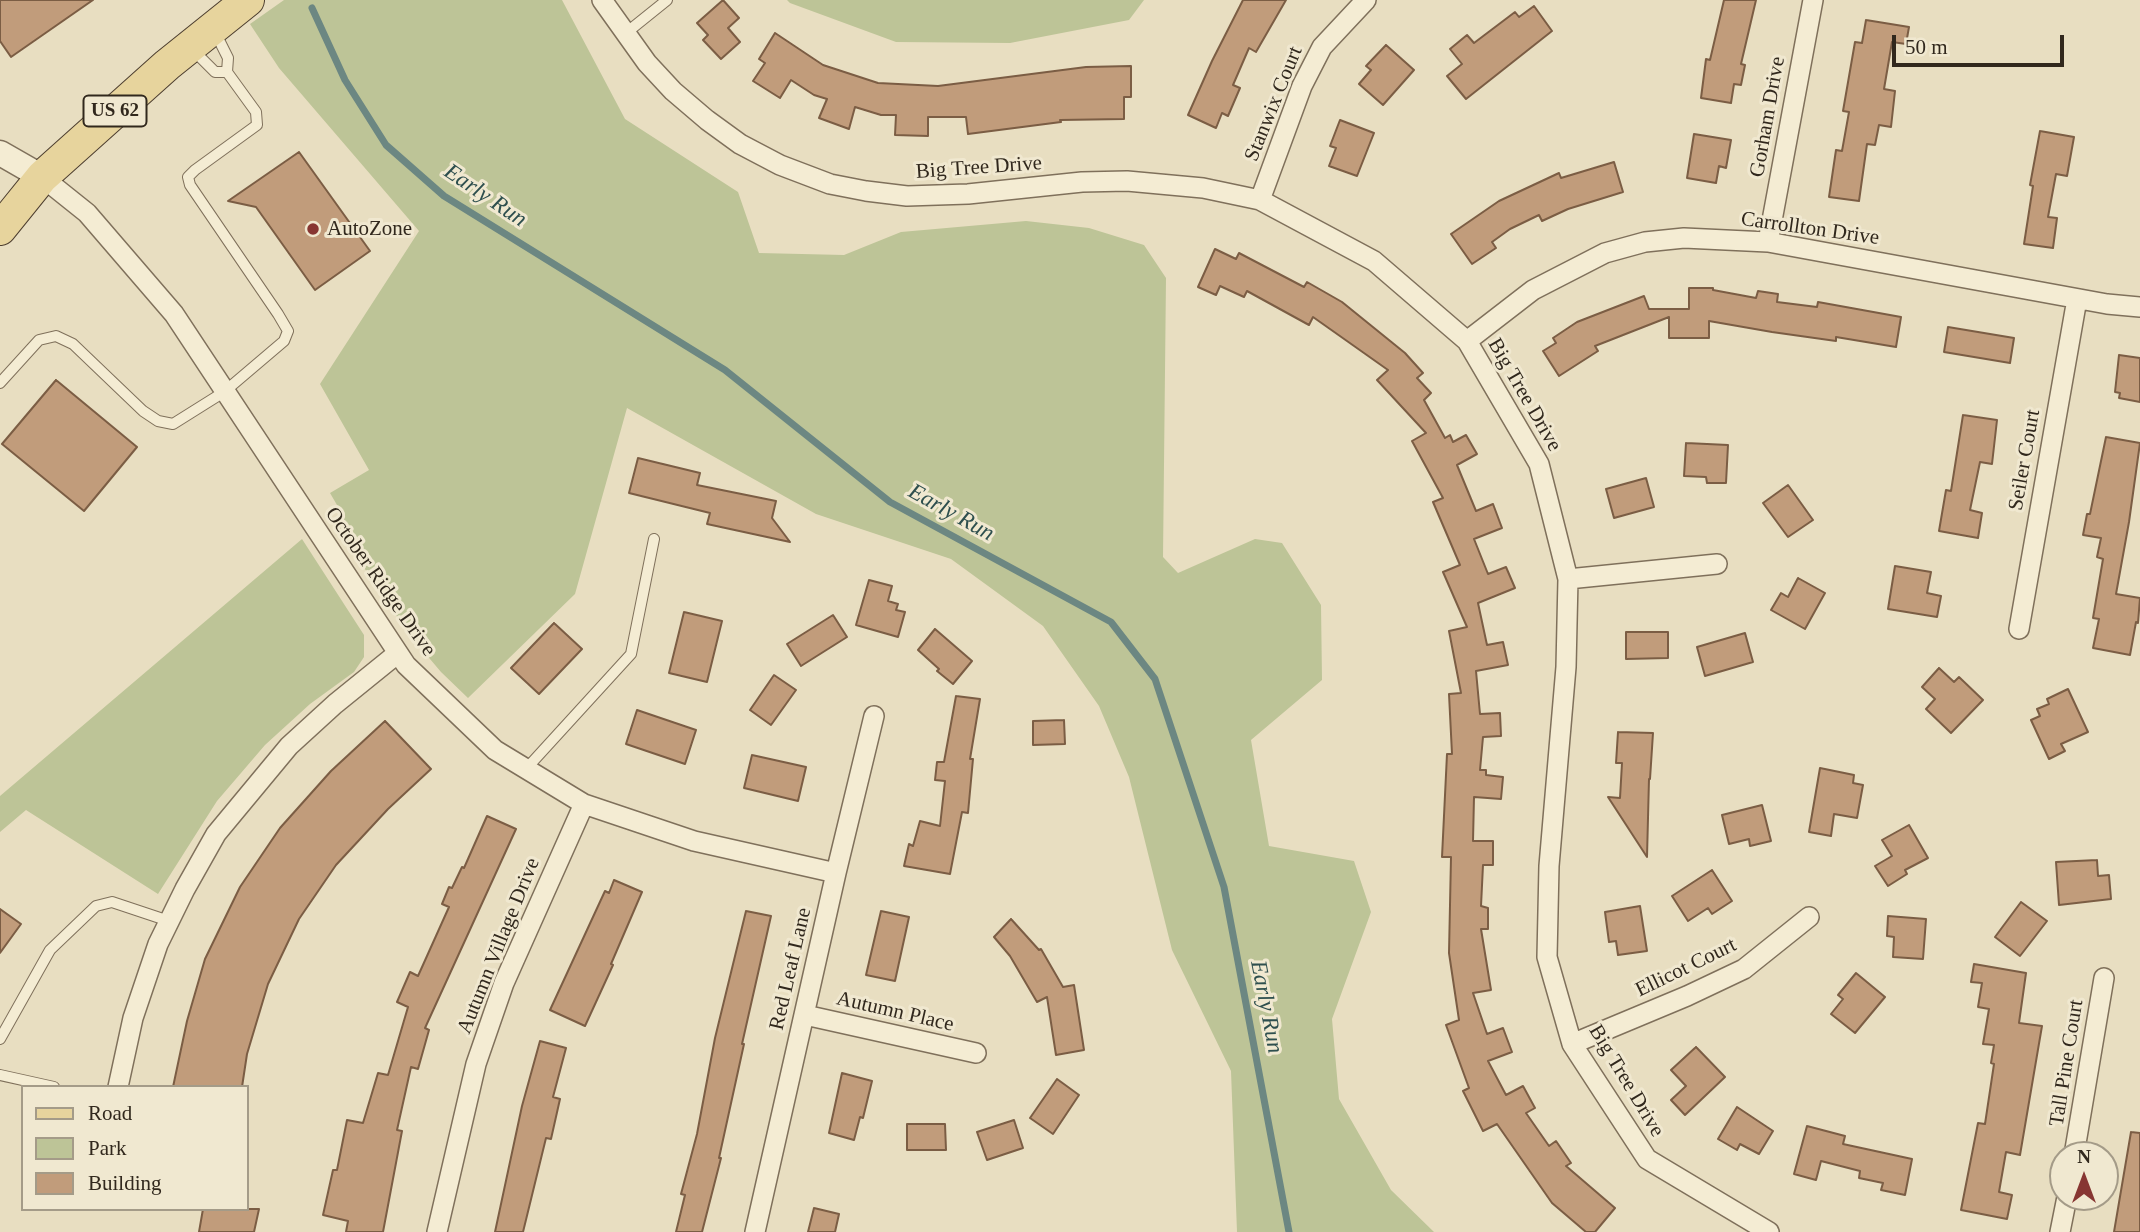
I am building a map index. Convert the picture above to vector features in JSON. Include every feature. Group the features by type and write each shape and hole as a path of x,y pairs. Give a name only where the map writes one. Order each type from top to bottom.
{"main road":[{"name":"US 62","path":"0,229 42,177 201,37 248,0"}],"street":[{"name":"Big Tree Drive","path":"603,0 647,63 673,91 707,120 740,144 830,184 907,196 968,194 1082,182 1127,181 1203,188 1260,200 1374,261 1467,341 1539,464 1568,579 1566,667 1549,866 1547,957 1572,1044 1647,1159 1766,1232"},
{"name":"Stanwix Court","path":"1260,200 1302,86 1322,47 1366,0"},
{"name":"Gorham Drive","path":"1768,242 1813,0"},
{"path":"0,153 42,177"},
{"name":"October Ridge Drive","path":"42,177 87,213 174,314 406,665 471,729 495,750 584,804 694,841 836,873"},
{"name":"Carrollton Drive","path":"1467,341 1533,290 1605,253 1645,242 1685,238 1768,242 2077,299 2140,307"},
{"name":"Seiler Court","path":"2019,629 2077,299"},
{"path":"1568,579 1717,564"},
{"path":"118,1085 133,1018 158,944 216,834 289,746 398,653"},
{"name":"Red Leaf Lane","path":"755,1232 874,716"},
{"name":"Autumn Village Drive","path":"437,1232 476,1064 504,983 584,804"},
{"name":"Ellicot Court","path":"1572,1044 1744,969 1809,917"},
{"name":"Tall Pine Court","path":"2076,1141 2104,978"},
{"name":"Autumn Place","path":"805,1015 976,1053"},
{"path":"2060,1232 2064,1211"}],"lane":[{"path":"626,33 667,0"},
{"path":"201,37 215,72 227,72"},
{"path":"0,383 39,340 56,336 74,344 143,411 158,421 173,424 224,392 284,341 288,331 190,186 188,177 195,170 257,124 256,111 227,72 228,58 201,37"},
{"path":"526,769 631,654 654,539"},
{"path":"0,1039 50,950 96,906 112,902 169,921"},
{"path":"0,1074 46,1085"}],"green space":[{"path":"284,0 562,0 625,119 738,192 759,253 844,255 901,232 1026,221 1089,228 1144,245 1166,278 1163,557 1178,573 1255,539 1282,543 1321,605 1322,680 1251,740 1269,846 1354,861 1371,912 1332,1019 1339,1099 1391,1190 1434,1232 1237,1232 1231,1071 1172,950 1129,777 1099,706 1043,626 951,559 816,514 627,408 575,594 468,698 441,672 408,633 334,523 344,517 330,493 369,470 320,384 419,231 279,68 250,24"},
{"path":"787,0 1144,0 1129,20 1010,43 896,42"},
{"path":"302,539 364,635 364,657 354,672 310,704 265,745 217,801 158,894 26,810 0,832 0,796"}],"building":[{"path":"0,0 93,0 11,57 0,41"},
{"path":"723,0 739,18 728,28 740,42 721,59 703,40 708,35 697,23"},
{"path":"1243,0 1286,0 1256,52 1249,48 1233,85 1240,88 1228,116 1222,113 1216,128 1188,115"},
{"path":"1724,0 1756,0 1741,64 1745,65 1741,85 1734,84 1731,103 1701,98 1706,59 1710,60"},
{"path":"1534,6 1552,31 1466,99 1447,76 1462,64 1450,49 1467,35 1474,43 1515,12 1519,17"},
{"path":"1866,20 1909,27 1906,44 1892,42 1884,89 1895,91 1891,127 1879,125 1875,145 1867,144 1859,201 1829,197 1836,150 1842,151 1849,112 1843,111 1855,42 1862,43"},
{"path":"775,33 823,65 878,83 938,86 1086,67 1131,66 1131,97 1124,97 1124,119 1060,120 1061,122 968,134 966,117 928,117 928,136 895,135 896,115 881,115 855,107 849,129 819,118 827,99 814,95 791,80 780,98 753,81 765,63 759,59"},
{"path":"1386,45 1414,70 1383,105 1359,84 1371,70 1366,66"},
{"path":"1340,120 1374,133 1357,176 1329,166 1336,148 1330,146"},
{"path":"2040,131 2074,137 2067,176 2056,174 2048,217 2057,218 2053,248 2024,244 2033,186 2030,185"},
{"path":"1694,134 1731,140 1726,168 1719,166 1716,183 1687,178"},
{"name":"AutoZone","path":"299,152 370,251 315,290 256,207 228,201"},
{"path":"1614,162 1623,192 1568,209 1542,221 1539,215 1510,229 1492,242 1496,248 1472,264 1451,234 1499,201 1559,173 1561,178"},
{"path":"1215,249 1236,259 1239,253 1304,287 1307,282 1342,302 1405,353 1423,373 1417,378 1431,393 1424,400 1445,438 1450,435 1453,442 1466,435 1477,454 1457,465 1476,511 1493,504 1502,528 1474,539 1488,574 1506,567 1515,588 1478,603 1487,645 1503,642 1508,665 1476,671 1480,714 1500,713 1501,736 1483,737 1480,770 1486,770 1486,775 1503,777 1501,799 1474,797 1473,841 1493,841 1493,865 1483,865 1481,906 1488,908 1488,929 1481,929 1491,990 1473,993 1487,1034 1503,1028 1512,1052 1488,1061 1506,1095 1523,1086 1535,1108 1526,1113 1549,1146 1556,1141 1571,1163 1566,1166 1615,1208 1595,1232 1586,1232 1552,1203 1497,1124 1483,1131 1463,1091 1469,1088 1446,1025 1459,1020 1449,953 1451,857 1442,857 1447,754 1452,754 1449,694 1461,693 1449,631 1467,627 1443,572 1460,565 1433,502 1443,498 1412,441 1426,433 1377,380 1388,370 1313,317 1309,325 1247,291 1244,297 1220,286 1216,295 1198,287"},
{"path":"1689,288 1713,288 1756,298 1758,291 1778,294 1777,302 1817,307 1818,302 1901,317 1896,347 1836,337 1836,341 1709,321 1709,338 1669,338 1669,317 1595,346 1598,351 1559,376 1543,351 1556,343 1553,338 1577,322 1644,296 1649,309 1689,309"},
{"path":"1948,327 2014,338 2010,363 1944,352"},
{"path":"2119,355 2140,358 2140,402 2119,398 2120,393 2115,392"},
{"path":"56,380 137,447 84,511 2,444"},
{"path":"1963,415 1997,420 1992,464 1980,462 1970,510 1982,513 1978,538 1939,531 1946,490 1951,491"},
{"path":"2106,437 2140,443 2116,594 2140,598 2138,623 2136,622 2130,655 2093,648 2099,619 2093,618 2103,559 2097,557 2101,538 2083,535"},
{"path":"1686,443 1728,445 1726,483 1707,483 1706,477 1684,476"},
{"path":"638,458 700,473 697,485 776,501 772,518 790,542 707,524 710,513 629,493"},
{"path":"1646,478 1654,507 1614,518 1606,489"},
{"path":"1788,485 1813,520 1788,537 1763,503"},
{"path":"1895,566 1931,572 1927,593 1941,596 1937,617 1888,609"},
{"path":"1798,578 1825,593 1805,629 1771,610 1781,593 1788,597"},
{"path":"869,580 892,586 888,601 898,604 896,610 905,612 898,637 856,625"},
{"path":"684,612 722,621 707,682 669,673"},
{"path":"833,615 847,637 801,666 787,644"},
{"path":"554,623 582,649 539,694 511,668"},
{"path":"935,629 972,661 953,684 918,650"},
{"path":"1626,632 1668,632 1668,658 1626,659"},
{"path":"1745,633 1753,662 1705,676 1697,647"},
{"path":"1939,668 1954,682 1959,677 1983,700 1951,733 1926,709 1935,699 1922,687"},
{"path":"774,675 796,690 771,725 750,710"},
{"path":"2068,689 2088,732 2061,744 2065,751 2049,759 2031,720 2040,716 2037,709 2049,704 2047,699"},
{"path":"956,696 980,699 970,759 973,759 968,813 962,812 950,874 904,866 909,844 913,846 920,821 940,826 945,781 935,780 937,762 944,762"},
{"path":"637,710 696,730 685,764 626,744"},
{"path":"1064,720 1065,744 1033,745 1033,721"},
{"path":"385,721 431,769 388,809 336,865 299,919 268,984 247,1054 242,1085 173,1085 187,1021 205,959 240,887 280,828 331,771"},
{"path":"1618,732 1653,733 1647,857 1608,797 1620,798 1622,763 1616,763"},
{"path":"752,755 806,767 798,801 744,788"},
{"path":"1820,768 1854,775 1853,783 1863,785 1857,818 1834,814 1831,836 1809,832"},
{"path":"1762,805 1771,841 1750,846 1749,839 1729,844 1722,815"},
{"path":"487,816 516,829 425,1028 429,1030 418,1069 411,1067 397,1130 402,1131 383,1232 346,1232 348,1221 323,1215 333,1170 337,1170 347,1120 363,1123 378,1073 388,1075 408,1007 397,1002 410,972 418,976 449,907 442,904 449,887 452,888 462,867 464,868"},
{"path":"1909,825 1928,858 1905,870 1907,874 1888,886 1875,866 1892,856 1882,840"},
{"path":"2097,860 2098,876 2109,875 2111,899 2059,905 2056,862"},
{"path":"1712,870 1732,901 1712,914 1708,908 1688,921 1672,896"},
{"path":"614,880 642,892 585,1026 550,1010 605,891 609,893"},
{"path":"2021,902 2047,921 2020,956 1995,937"},
{"path":"1640,906 1647,951 1618,955 1616,941 1609,942 1605,912"},
{"path":"0,909 21,924 0,953"},
{"path":"746,911 771,916 742,1044 721,1158 702,1232 676,1232 685,1195 681,1194 697,1134 715,1038"},
{"path":"881,911 909,917 895,981 866,975"},
{"path":"1888,916 1926,919 1923,959 1893,957 1894,937 1887,936"},
{"path":"1011,919 1039,950 1041,949 1063,987 1074,985 1084,1050 1056,1055 1047,997 1037,1002 1010,956 994,937"},
{"path":"1974,964 2026,973 2019,1023 2042,1026 2020,1155 2006,1152 1999,1192 2012,1195 2007,1219 1961,1210 1978,1123 1985,1124 1994,1064 1991,1063 1994,1045 1983,1044 1989,1009 1978,1007 1982,983 1971,982"},
{"path":"1856,973 1885,997 1855,1033 1831,1014 1843,999 1838,995"},
{"path":"540,1041 566,1048 553,1097 560,1099 551,1139 546,1138 523,1232 495,1232 522,1106"},
{"path":"1696,1047 1725,1077 1685,1115 1671,1100 1686,1086 1671,1070"},
{"path":"842,1073 872,1081 863,1118 860,1117 854,1140 829,1133"},
{"path":"1057,1079 1079,1095 1053,1134 1030,1118"},
{"path":"1737,1107 1773,1131 1759,1154 1740,1144 1737,1150 1718,1139"},
{"path":"1014,1120 1023,1148 987,1160 977,1132"},
{"path":"907,1124 945,1124 946,1150 907,1150"},
{"path":"1807,1126 1845,1136 1843,1144 1912,1159 1905,1195 1881,1190 1883,1183 1859,1178 1860,1171 1821,1161 1816,1180 1794,1174"},
{"path":"2131,1132 2140,1133 2140,1232 2114,1232"},
{"path":"814,1208 839,1214 835,1232 808,1232"},
{"path":"259,1209 254,1232 199,1232 203,1211"}],"waterway":[{"name":"Early Run","path":"312,8 345,80 386,145 444,196 725,370 890,502 1111,622 1155,679 1224,887 1289,1232"}],"place":[{"name":"AutoZone","path":"313,229"}]}
